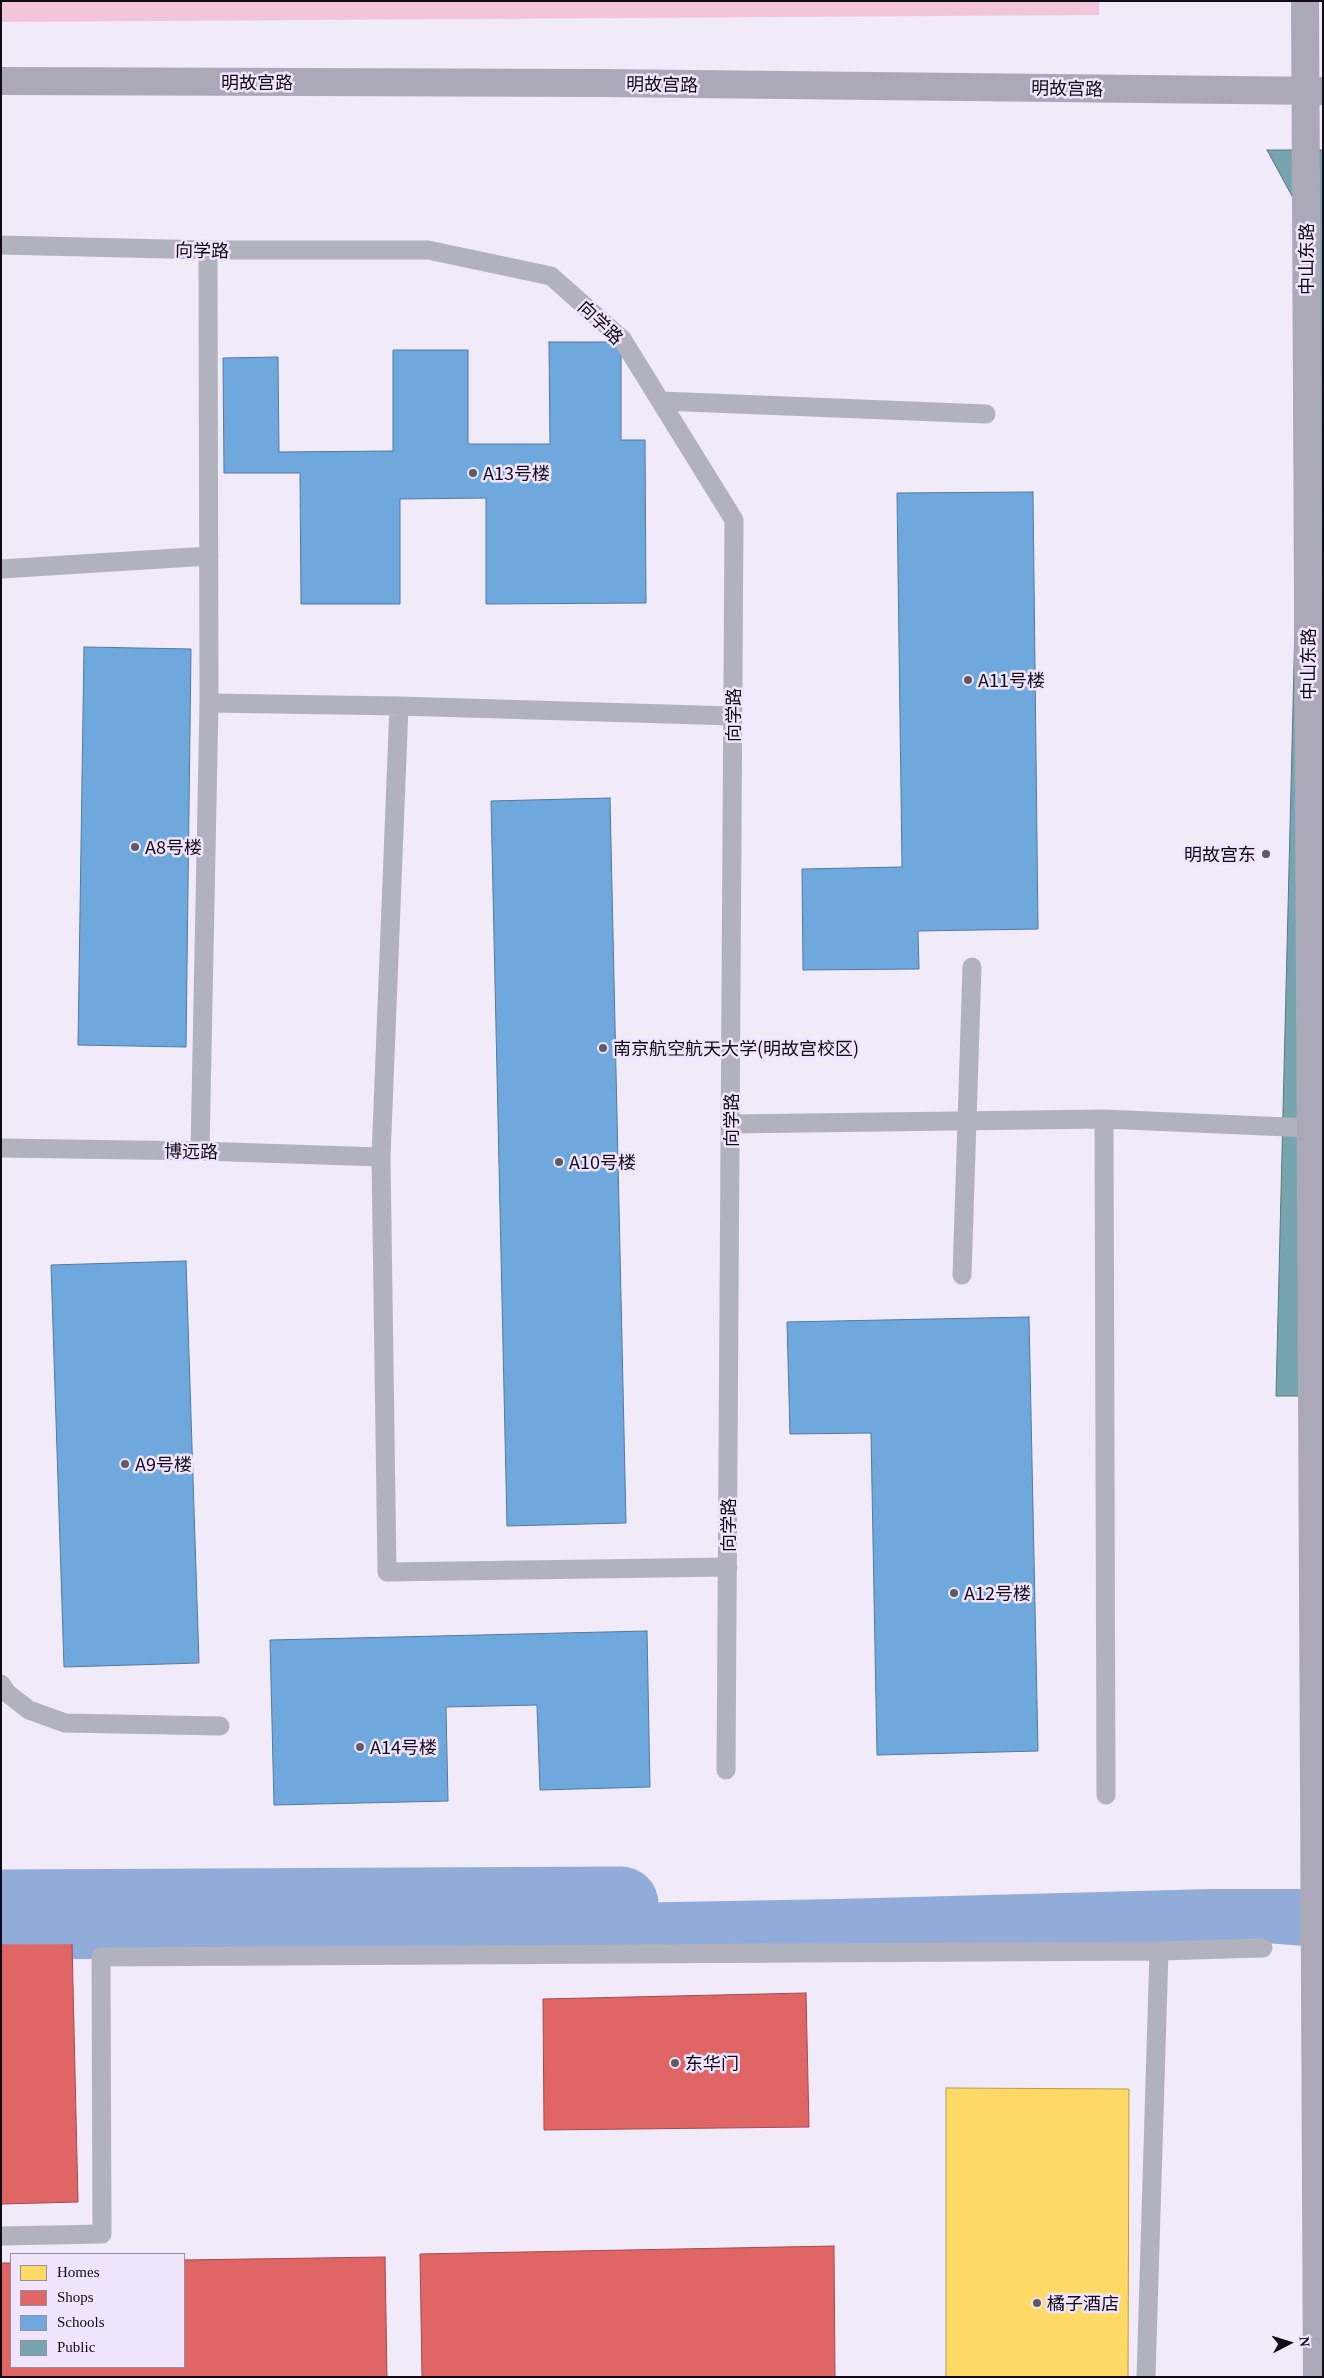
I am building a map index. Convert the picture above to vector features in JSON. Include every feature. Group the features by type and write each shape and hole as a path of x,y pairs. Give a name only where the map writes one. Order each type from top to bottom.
{"main road":[{"name":"中山东路","path":"1305,1 1314,91 1310,1128 1317,2377"},
{"name":"明故宫路","path":"1,81 603,83 1314,91"}],"lane":[{"name":"向学路","path":"1,245 208,250 428,250 551,276 622,339 734,520 726,1770"},
{"path":"200,1151 209,704 208,250"},
{"path":"661,401 986,414"},
{"path":"1,569 209,556"},
{"path":"209,704 399,706 733,716"},
{"path":"399,706 381,1157 387,1572 728,1567"},
{"path":"962,1275 972,967"},
{"path":"731,1124 1104,1119 1310,1128"},
{"path":"1104,1119 1106,1794"},
{"name":"博远路","path":"1,1148 200,1151 381,1157"},
{"path":"1,1684 7,1693 29,1710 64,1723 220,1726"},
{"path":"1,2236 102,2234 101,1957 1017,1950 1159,1951 1263,1948"},
{"path":"1146,2377 1159,1951"}],"shaded area":[{"path":"1,1 1099,1 1099,15 1,22"}],"water":[{"path":"1212,1889 1323,1889 1306,1946 1222,1940 1119,1947 1,1960 1,1912 68,1913 838,1899"}],"building: Homes":[{"name":"橘子酒店","path":"946,2088 1129,2089 1128,2377 946,2377"}],"building: Shops":[{"path":"72,1942 78,2202 1,2204 1,1944"},
{"name":"东华门","path":"806,1993 809,2127 544,2130 543,1999"},
{"path":"834,2246 835,2377 422,2377 420,2254"},
{"path":"385,2257 387,2377 1,2377 1,2263 10,2263 10,2368 185,2368 185,2260"}],"building: Schools":[{"name":"A13号楼","path":"549,342 621,342 621,440 645,440 646,603 486,604 486,498 400,499 400,604 301,604 300,473 224,473 223,358 278,357 279,452 393,451 393,350 468,350 468,444 550,444"},
{"name":"A11号楼","path":"1033,492 1038,929 918,931 919,969 803,970 802,869 902,867 897,493"},
{"name":"A8号楼","path":"84,647 191,649 186,1047 78,1045"},
{"name":"A10号楼","path":"610,798 626,1523 507,1526 491,801"},
{"name":"A9号楼","path":"186,1261 199,1663 64,1667 51,1265"},
{"name":"A12号楼","path":"1029,1317 1038,1751 877,1755 871,1433 790,1434 787,1322"},
{"name":"A14号楼","path":"647,1631 650,1787 540,1790 537,1705 446,1707 448,1801 274,1805 270,1640"}],"building: Public":[{"path":"1267,150 1323,150 1323,1396 1276,1396 1305,220"}],"waterway":[{"path":"1,1907 621,1904"}],"place":[{"name":"A13号楼","path":"473,473"},
{"name":"A11号楼","path":"968,680"},
{"name":"A8号楼","path":"135,847"},
{"name":"明故宫东","path":"1266,854"},
{"name":"南京航空航天大学(明故宫校区)","path":"603,1048"},
{"name":"A10号楼","path":"559,1162"},
{"name":"A9号楼","path":"125,1464"},
{"name":"A12号楼","path":"954,1593"},
{"name":"A14号楼","path":"360,1747"},
{"name":"东华门","path":"675,2063"},
{"name":"橘子酒店","path":"1037,2303"}]}
